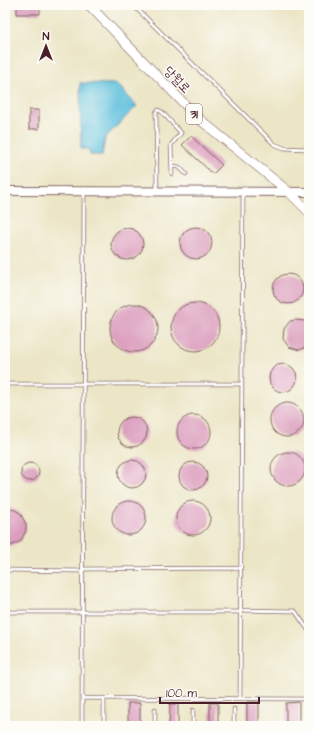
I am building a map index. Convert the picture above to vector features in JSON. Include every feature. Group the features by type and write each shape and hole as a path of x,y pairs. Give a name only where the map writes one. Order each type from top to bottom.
{"main road":[{"name":"당월로","path":"91,7 198,118 289,192 309,212"},
{"path":"5,191 309,192"}],"lane":[{"path":"77,5 91,7"},
{"path":"133,5 274,144 284,148 306,149"},
{"path":"157,192 156,112 158,110 162,112 181,133 171,145 172,174"},
{"path":"309,137 306,149 309,154"},
{"path":"172,166 179,167 186,174"},
{"path":"82,726 84,192"},
{"path":"240,699 243,192"},
{"path":"5,384 242,384"},
{"path":"5,570 241,568"},
{"path":"5,612 295,611 299,614 309,631"},
{"path":"82,698 309,699"},
{"path":"104,698 104,726"},
{"path":"155,709 155,726"},
{"path":"234,709 234,726"},
{"path":"193,710 193,726"}],"water":[{"path":"80,83 117,84 137,106 105,138 102,155 90,155 89,149 81,149"}],"building":[{"path":"17,5 40,5 40,14 17,14"},
{"path":"29,110 39,110 39,129 29,129"},
{"path":"191,136 222,165 213,174 182,145"},
{"path":"193,227 199,227 208,231 212,243 208,255 199,259 193,259 184,255 180,246 180,240 184,231"},
{"path":"124,228 130,228 139,232 143,244 139,256 130,260 124,260 115,256 111,247 111,241 115,232"},
{"path":"288,274 299,278 303,289 299,300 288,304 277,300 273,289 277,278"},
{"path":"190,303 200,303 212,310 219,322 219,332 212,344 200,351 190,351 182,347 175,340 171,332 171,322 175,314 182,307"},
{"path":"129,304 139,304 151,311 158,323 158,333 151,345 139,352 129,352 121,348 114,341 110,333 110,323 114,315 121,308"},
{"path":"290,321 305,321 309,324 309,346 299,350 289,347 283,339 284,329"},
{"path":"283,364 293,368 297,378 293,388 283,392 273,388 269,378 273,368"},
{"path":"284,403 290,403 294,404 301,410 304,420 303,427 297,434 290,437 284,437 280,436 273,430 270,423 270,417 271,413 277,406"},
{"path":"191,415 197,415 201,416 208,422 211,432 210,439 204,446 197,449 191,449 187,448 180,442 177,435 177,429 178,425 184,418"},
{"path":"132,417 143,421 147,432 143,443 132,447 121,443 117,432 121,421"},
{"path":"285,452 291,452 295,453 302,459 305,469 304,476 298,483 291,486 285,486 281,485 274,479 271,472 271,466 272,462 278,455"},
{"path":"132,460 142,464 146,474 142,484 132,488 122,484 118,474 122,464"},
{"path":"193,462 203,466 207,476 203,486 193,490 183,486 179,476 183,466"},
{"path":"26,463 34,463 39,468 37,479 34,481 26,481 21,476 21,468"},
{"path":"126,501 132,501 136,502 143,508 146,518 145,525 139,532 132,535 126,535 122,534 115,528 112,521 112,515 113,511 119,504"},
{"path":"190,501 196,501 200,502 207,508 210,518 209,525 203,532 196,535 190,535 186,534 179,528 176,521 176,515 177,511 183,504"},
{"path":"5,508 15,510 20,513 26,524 26,530 21,541 8,547 5,546"},
{"path":"247,702 259,702 259,726 247,726"},
{"path":"299,702 299,726 286,726 286,703"},
{"path":"128,703 140,703 140,726 128,726"},
{"path":"210,703 218,703 218,726 210,726"},
{"path":"170,704 178,704 178,726 169,726"}]}
